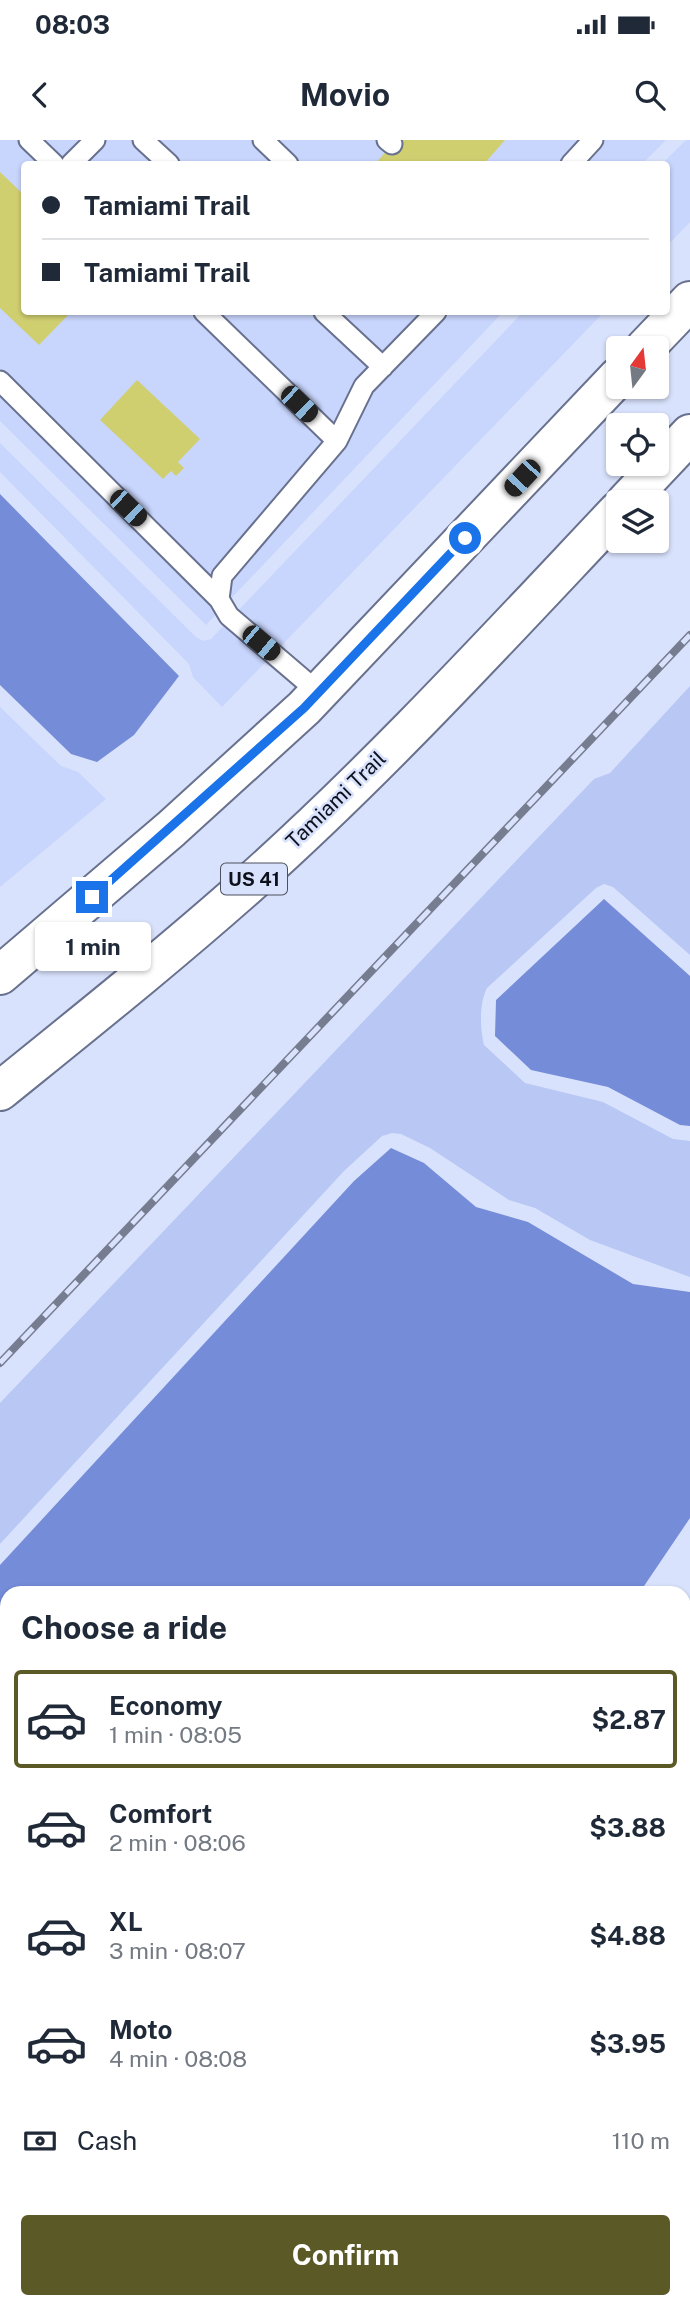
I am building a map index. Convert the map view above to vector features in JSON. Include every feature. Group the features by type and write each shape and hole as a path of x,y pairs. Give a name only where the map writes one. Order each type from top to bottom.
{"main road":[{"path":"656,336 690,301"},
{"path":"4,969 171,830 318,692 606,390"},
{"path":"637,490 690,434"},
{"name":"Tamiami Trail","path":"0,1091 122,993 250,883 396,742 606,523"}],"lane":[{"path":"29,140 51,161"},
{"path":"75,161 95,140"},
{"path":"143,140 166,161"},
{"path":"263,140 285,161"},
{"path":"573,161 593,140"},
{"path":"207,315 337,442"},
{"path":"327,315 383,367"},
{"path":"219,599 222,576 337,442 364,386 433,315"},
{"path":"0,381 219,599 229,616 318,692"}],"shaded area":[{"path":"0,140 666,140 645,161 21,161 21,315 500,315 206,625 0,421"},
{"path":"686,140 690,140 690,222 670,243 670,161 665,161"},
{"path":"520,315 601,315 222,707 193,677 189,664 0,472 0,443 196,637 203,641 211,639"},
{"path":"690,686 690,955 613,887 604,884 596,888 487,988 481,1016 484,1045 525,1083 603,1102 673,1139 690,1141 690,1277 590,1240 535,1208 509,1200 430,1148 401,1134 382,1136 344,1171 0,1544 0,1403 594,779 610,773"},
{"path":"0,707 61,766 78,772 106,799 0,887"}],"water":[{"path":"0,494 179,676 134,735 97,762 71,754 0,685"},
{"path":"604,899 690,976 690,1126 680,1125 608,1087 531,1070 495,1036 496,1000"},
{"path":"391,1148 424,1163 476,1207 528,1222 633,1284 690,1292 690,1518 644,1586 0,1586 0,1565 354,1181"}],"building":[{"path":"396,140 505,140 487,161 378,161"},
{"path":"0,172 21,192 21,315 68,315 39,345 0,308"},
{"path":"137,380 200,439 178,462 184,468 176,476 171,471 163,479 100,420"}],"railway":[{"path":"0,1363 690,635"}],"route":[{"path":"92,897 171,830 304,708 465,538"}]}
